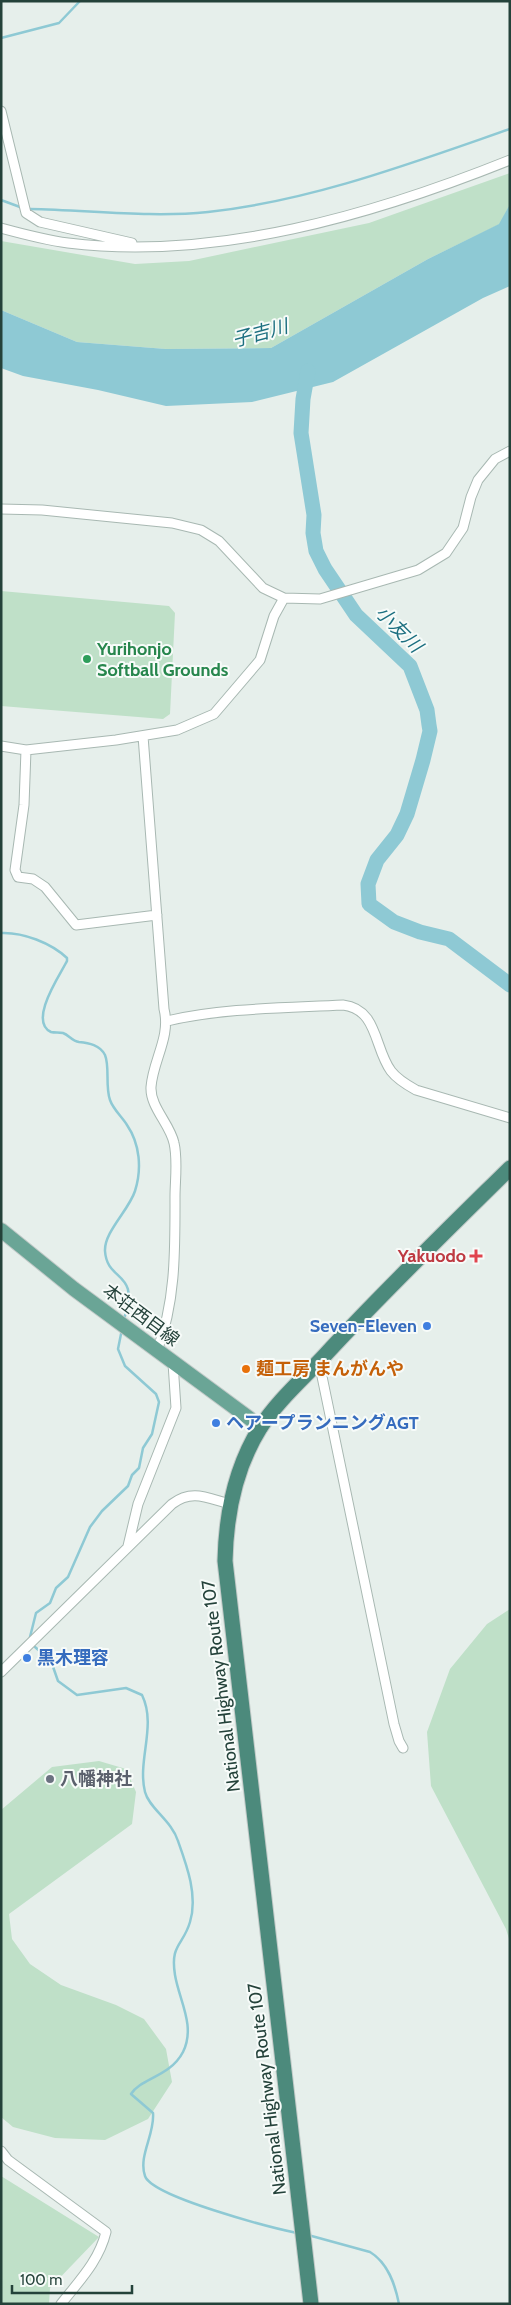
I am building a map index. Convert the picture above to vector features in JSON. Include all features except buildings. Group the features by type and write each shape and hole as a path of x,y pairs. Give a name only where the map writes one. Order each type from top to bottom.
{"highway":[{"name":"National Highway Route 107","path":"311,2304 225,1561 226,1531 230,1504 243,1463 260,1427 284,1398 388,1288 510,1168"}],"main road":[{"name":"本荘西目線","path":"1,1230 122,1325 260,1427"}],"street":[{"path":"1,111 26,213 40,222 118,238 144,246"},
{"path":"1,228 68,243 144,246 222,242 338,217 469,176 510,160"},
{"path":"1,509 42,510 172,523 201,530 220,540 263,588 284,598 320,599 418,570 446,553 463,528 471,497 478,480 496,459 510,451"},
{"path":"1,746 26,750 143,736 177,730 214,714 260,660 274,616 284,598"},
{"path":"143,736 156,915 164,1009 167,1020 151,1088 154,1100 171,1133 174,1144 174,1271 172,1302 166,1328 157,1351"},
{"path":"26,750 24,805 15,870 18,877 34,879 45,887 76,925 156,915"},
{"path":"167,1020 273,1008 354,1006 370,1023 390,1070 403,1082 416,1090 510,1118"},
{"path":"319,1362 394,1724 403,1748"},
{"path":"128,1547 138,1504 176,1408 173,1363"},
{"path":"1,1672 183,1495 197,1495 230,1504"},
{"path":"1,2151 8,2160 106,2232 102,2249 92,2265 61,2304"}],"green space":[{"path":"510,173 510,204 500,224 428,259 271,348 166,349 77,342 1,310 1,241 135,264 189,261 369,223"},
{"name":"Yurihonjo Softball Grounds","path":"1,591 169,606 175,613 170,714 163,719 1,706"},
{"path":"510,1609 510,1942 506,1929 431,1786 427,1732 450,1669 487,1624"},
{"path":"99,1761 126,1769 136,1792 132,1824 9,1914 12,1939 30,1964 61,1985 116,2005 144,2019 166,2049 172,2082 148,2119 105,2140 55,2138 13,2127 1,2117 1,1810 52,1767"},
{"path":"1,2176 99,2237 50,2288 49,2304 1,2304"}],"water":[{"path":"510,204 510,286 483,298 333,382 252,402 166,406 98,390 23,376 1,368 1,310 77,342 166,349 271,348 428,259 499,224"}],"waterway":[{"path":"1,38 59,23 80,1"},
{"path":"30,209 186,214 247,207 323,190 361,179 510,129"},
{"path":"1,200 20,207"},
{"name":"小友川","path":"308,371 303,399 301,433 314,515 313,533 316,551 325,569 356,615 410,666 427,710 430,731 407,814 397,835 377,860 368,884 369,904 394,922 420,932 449,939 510,985"},
{"path":"1,933 18,934 36,939 67,958 44,1008 43,1018 45,1026 51,1032 63,1033 77,1041 94,1045 103,1052 106,1060 111,1103 135,1140 139,1165 135,1191 128,1206 108,1236 105,1251 111,1268 126,1284 128,1303 124,1319"},
{"path":"30,1637 36,1613 50,1603 56,1588 68,1577 90,1527 102,1511 128,1486 132,1475 139,1468 143,1448 152,1434 159,1402 156,1394 125,1366 118,1349 122,1329"},
{"path":"35,1647 51,1661 58,1681 77,1695 126,1688 142,1695 148,1719 143,1768 145,1792 151,1804 175,1834 190,1881 193,1902 190,1922 174,1957 175,1975 187,2023 187,2042 183,2052 171,2067 142,2084 131,2094 153,2113 152,2129 143,2168 145,2176 153,2184 168,2193 190,2202 297,2233"},
{"path":"308,2235 370,2252 382,2262 390,2275 399,2304"}],"place":[{"name":"Yurihonjo Softball Grounds","path":"87,659"},
{"name":"Yakuodo","path":"476,1256"},
{"name":"Seven-Eleven","path":"427,1326"},
{"name":"麺工房 まんがんや","path":"246,1369"},
{"name":"ヘアープランニングAGT","path":"216,1423"},
{"name":"黒木理容","path":"27,1658"},
{"name":"八幡神社","path":"50,1779"}],"water label":[{"name":"子吉川","path":"260,333"}]}
